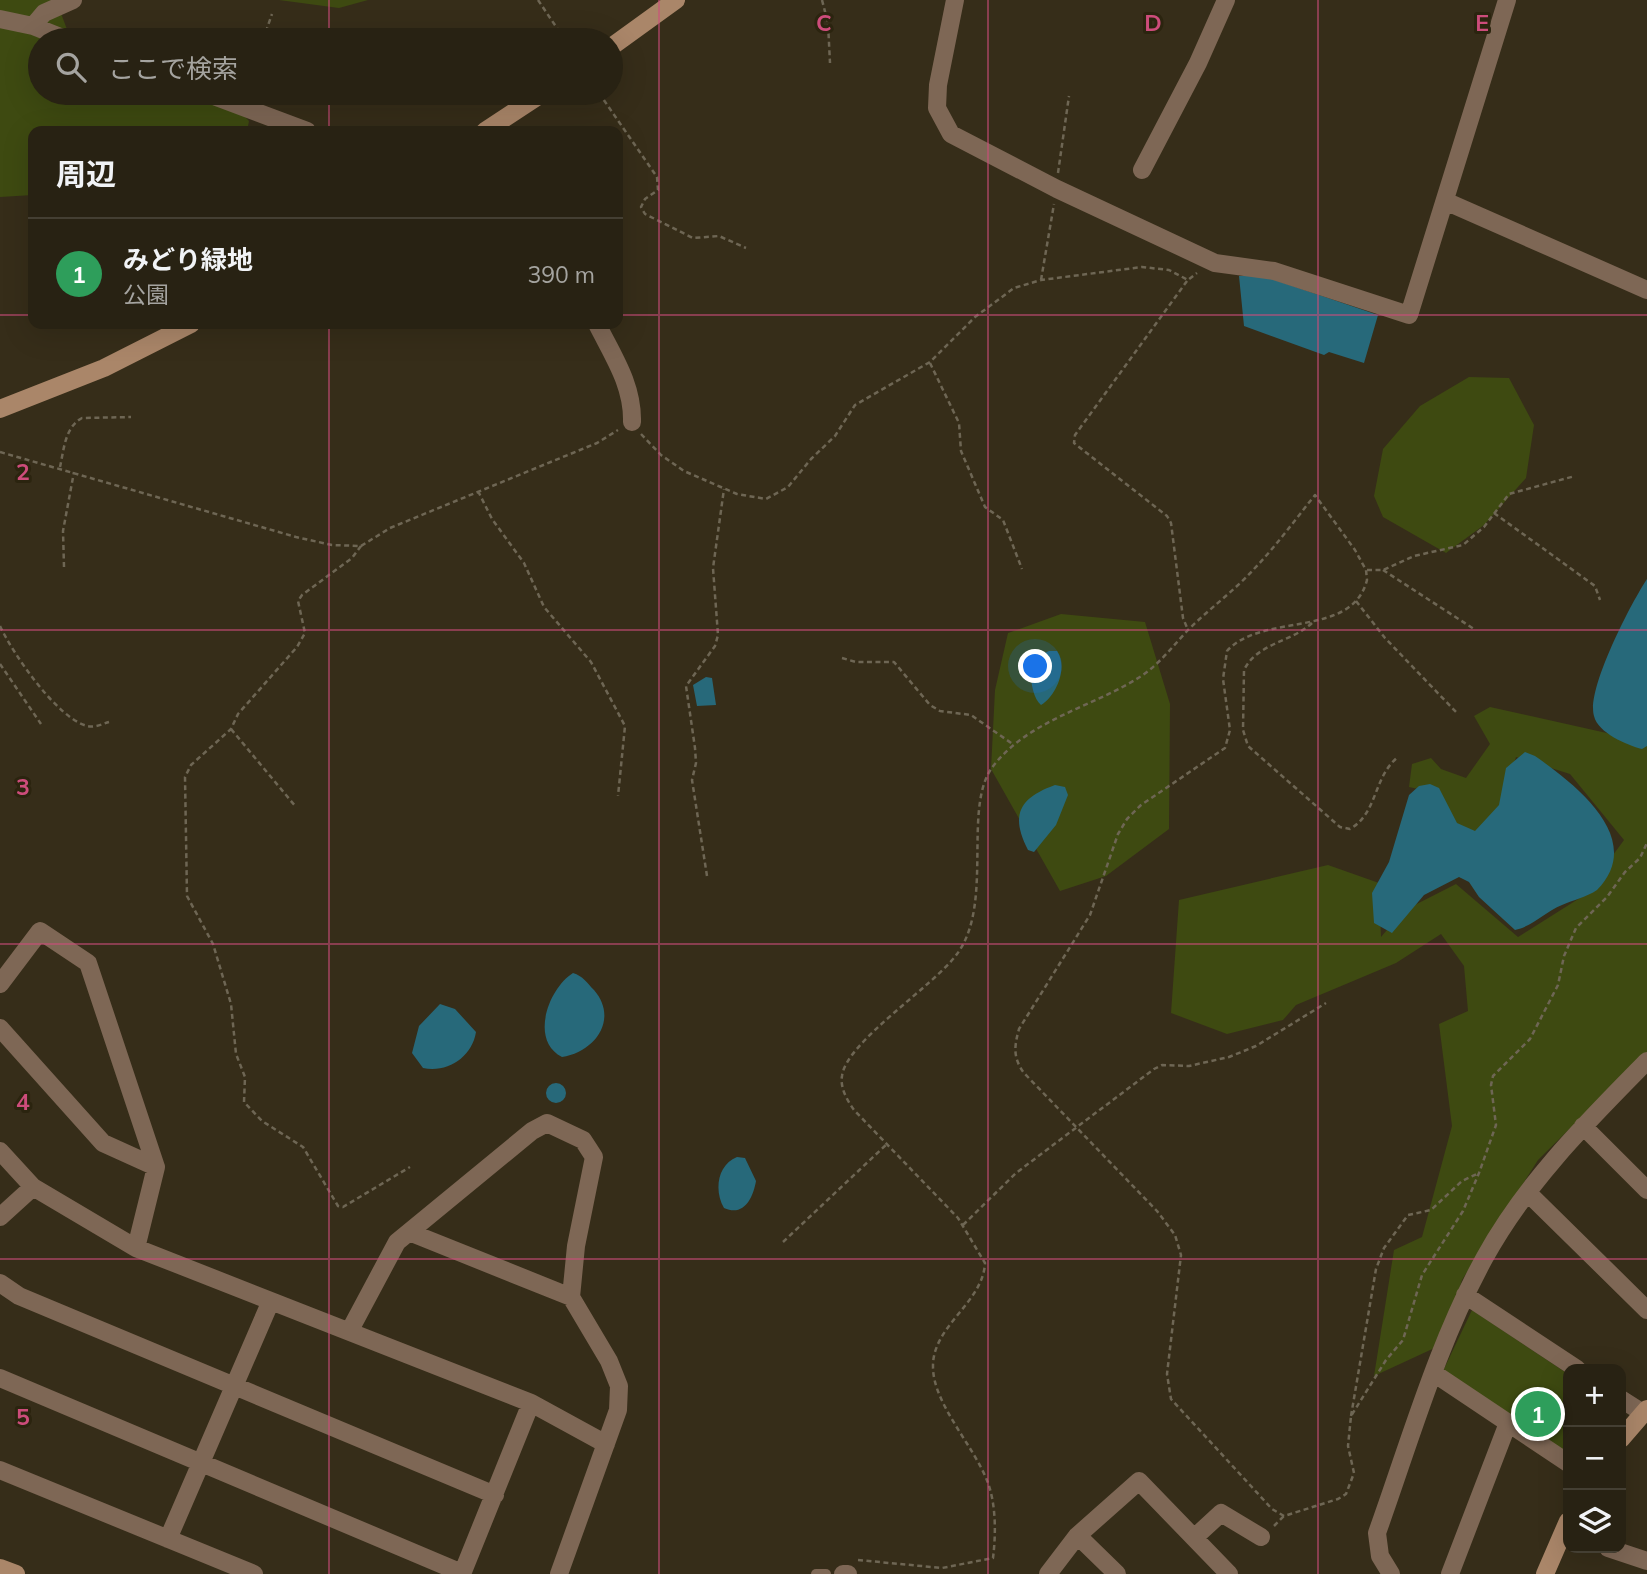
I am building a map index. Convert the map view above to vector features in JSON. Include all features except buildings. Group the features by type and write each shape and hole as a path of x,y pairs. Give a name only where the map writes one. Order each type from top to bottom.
{"street":[{"path":"33,26 44,13 73,0"},
{"path":"623,38 676,0"},
{"path":"955,0 938,85 937,108 951,134 1057,189 1215,263 1274,271 1409,315 1507,0"},
{"path":"1142,170 1198,63 1226,0"},
{"path":"0,19 38,28"},
{"path":"238,105 294,126"},
{"path":"493,126 525,105"},
{"path":"1445,201 1647,290"},
{"path":"0,409 104,368 181,329"},
{"path":"600,329 628,385 633,404 632,422"},
{"path":"0,984 40,931 89,963 156,1167 136,1248"},
{"path":"0,1028 103,1143 156,1167"},
{"path":"1391,1574 1380,1556 1377,1533 1465,1295 1486,1254 1552,1159 1646,1065"},
{"path":"350,1330 397,1242 532,1131 547,1123 583,1140 594,1157 576,1246 571,1297 609,1361 619,1386 618,1410 559,1574"},
{"path":"1583,1126 1647,1190"},
{"path":"0,1151 33,1187 136,1248 270,1303 350,1330 531,1403 606,1444"},
{"path":"0,1217 33,1187"},
{"path":"1528,1193 1647,1310"},
{"path":"409,1232 571,1297"},
{"path":"0,1283 19,1296 495,1495"},
{"path":"1465,1295 1569,1364"},
{"path":"169,1539 270,1303"},
{"path":"1435,1374 1563,1461"},
{"path":"0,1377 462,1573 531,1403"},
{"path":"1626,1402 1645,1411 1626,1433"},
{"path":"1450,1574 1508,1423"},
{"path":"0,1470 254,1574"},
{"path":"1048,1574 1078,1536 1139,1481 1229,1574"},
{"path":"1194,1538 1221,1513 1261,1537"},
{"path":"1545,1574 1563,1535"},
{"path":"1078,1536 1117,1574"},
{"path":"1623,1553 1647,1561"},
{"path":"0,1568 16,1574"}],"lane":[{"path":"816,1574 826,1574"}],"path":[{"path":"538,0 557,28"},
{"path":"822,0 828,23 830,62"},
{"path":"267,28 272,14"},
{"path":"607,105 622,126"},
{"path":"623,128 657,177 658,190 646,198 640,207 645,214 694,238 719,236 746,248"},
{"path":"1188,630 1183,618 1171,523 1167,516 1074,443 1075,435 1188,279 1215,263"},
{"path":"410,1167 343,1207 338,1206 303,1147 262,1121 244,1102 245,1077 236,1054 231,1004 213,944 187,895 189,878 183,794 185,777 191,765 230,729 237,714 297,646 305,633 298,601 302,595 352,558 361,546 390,528 597,443 632,422 661,455 684,471 724,489 756,499 774,497 788,487 835,436 855,405 930,362 975,317 1014,288 1041,280 1142,267 1169,270 1188,279"},
{"path":"930,362 959,423 961,451 985,507 1003,520 1022,569"},
{"path":"60,468 69,432 75,422 82,418 131,418"},
{"path":"0,452 296,537 332,545 361,546"},
{"path":"64,567 64,531 74,472"},
{"path":"1366,570 1383,570 1414,556 1472,541 1510,494 1575,476"},
{"path":"707,876 692,780 696,756 686,686 715,646 718,635 713,568 724,489"},
{"path":"478,491 492,519 524,563 544,607 591,662 625,726 618,796"},
{"path":"848,1569 942,1568 993,1558 993,1509 989,1484 935,1384 932,1364 942,1339 983,1281 985,1263 982,1252 964,1226 845,1098 841,1077 844,1067 853,1053 947,967 967,938 975,900 982,787 994,764 1039,729 1142,675 1163,659 1188,630 1254,569 1315,495 1366,570 1364,590 1356,601 1314,621 1245,637 1227,651 1223,679 1230,730 1225,748 1127,818 1111,853 1090,915 1020,1029 1014,1050 1019,1066 1157,1211 1179,1244 1181,1269 1167,1374 1171,1399 1272,1509 1284,1516 1346,1494 1354,1473 1348,1446 1350,1416 1376,1269 1384,1248 1408,1215 1431,1210 1462,1181 1479,1173"},
{"path":"1494,513 1595,586 1600,600"},
{"path":"1383,570 1474,629"},
{"path":"1356,601 1385,638 1456,712"},
{"path":"1314,621 1305,629 1259,652 1248,661 1244,670 1242,730 1248,746 1340,827 1350,829 1361,823 1369,810 1379,778 1398,757"},
{"path":"0,626 15,653 65,712 94,727 109,722"},
{"path":"842,658 856,662 894,663 930,705 940,711 971,715 1014,746"},
{"path":"0,664 41,724"},
{"path":"230,729 296,807"},
{"path":"1350,1416 1386,1360 1403,1340 1422,1275 1462,1211 1479,1173 1496,1125 1491,1085 1493,1076 1530,1038 1558,985 1564,956 1576,928 1640,858 1647,843"},
{"path":"964,1226 1016,1173 1154,1069 1163,1065 1189,1066 1228,1057 1256,1046 1326,1003"},
{"path":"783,1242 888,1143"}],"green space":[{"path":"0,0 56,0 66,28 28,28 28,105 234,105 249,121 248,126 28,126 28,195 0,197"},
{"path":"279,0 368,0 339,8"},
{"path":"1469,377 1509,378 1534,425 1526,478 1484,525 1446,553 1383,517 1374,496 1383,449 1420,406"},
{"path":"1061,614 1145,622 1170,704 1169,829 1106,876 1060,891 991,769 995,690 1008,633"},
{"path":"1490,707 1647,742 1647,1052 1538,1160 1462,1280 1441,1345 1374,1376 1394,1250 1422,1237 1452,1126 1439,1024 1468,1011 1464,966 1441,934 1396,963 1296,1005 1283,1020 1227,1034 1171,1013 1179,900 1328,865 1379,883 1381,937 1403,911 1456,884 1518,937 1583,896 1624,840 1570,774 1516,757 1501,807 1474,836 1447,819 1432,792 1409,787 1412,764 1431,758 1441,769 1466,778 1490,744 1474,716"},
{"path":"1472,1310 1563,1371 1563,1451 1443,1371"}],"water":[{"path":"1239,276 1263,276 1378,315 1364,363 1329,352 1324,355 1244,326"},
{"path":"1647,579 1647,746 1642,749 1621,741 1601,728 1594,716 1593,704 1612,647"},
{"path":"1049,651 1057,651 1061,672 1052,695 1041,705 1033,690 1031,664 1032,659"},
{"path":"706,677 712,678 716,705 697,706 693,685"},
{"path":"1525,752 1551,768 1585,797 1600,814 1610,833 1614,851 1610,871 1597,890 1515,930 1479,897 1469,882 1459,877 1424,895 1392,933 1374,923 1372,893 1389,862 1409,795 1419,786 1430,784 1439,788 1457,823 1475,831 1499,805 1506,768"},
{"path":"1055,785 1065,787 1068,795 1056,825 1034,852 1028,850 1020,827 1021,809 1033,796"},
{"path":"573,973 585,980 601,1001 604,1023 593,1041 574,1054 562,1057 552,1049 546,1039 546,1014 557,990"},
{"path":"440,1004 455,1009 476,1032 474,1041 464,1056 450,1065 423,1068 412,1053 419,1026"},
{"path":"552,1083 560,1083 566,1093 560,1103 552,1103 546,1097 546,1089"},
{"path":"737,1157 745,1158 756,1181 753,1194 746,1204 737,1210 731,1210 724,1208 718,1187 721,1172"}],"place":[{"name":"みどり緑地","path":"1538,1414"}]}
